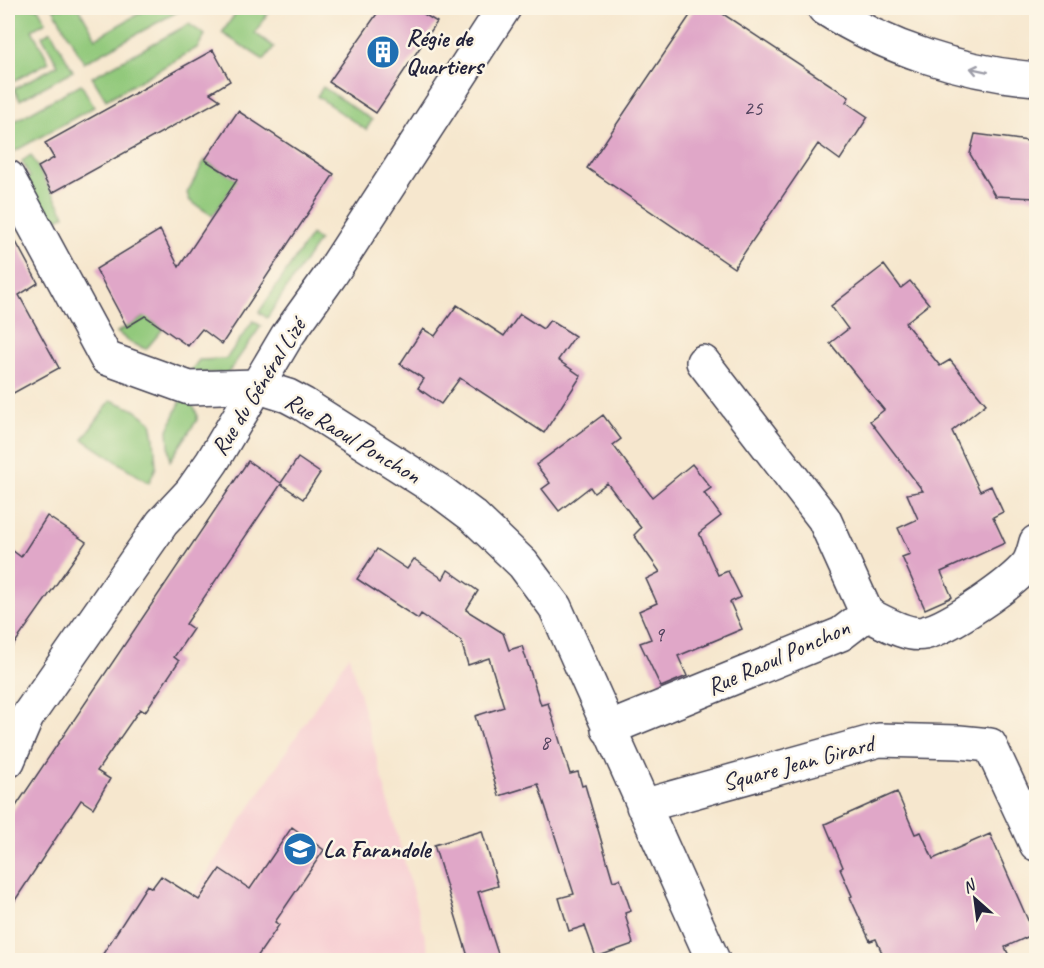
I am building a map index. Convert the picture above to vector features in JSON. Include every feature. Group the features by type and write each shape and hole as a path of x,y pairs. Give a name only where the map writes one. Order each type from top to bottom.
{"street":[{"name":"Rue du Général Lizé","path":"8,761 27,717 162,523 191,492 241,415 256,386 504,8"},
{"path":"824,8 866,31 940,60 979,70 1036,79"},
{"name":"Rue Raoul Ponchon","path":"8,177 106,358 189,388 256,386 288,396 441,492 473,516 523,564 555,607 713,960"},
{"name":"Rue Raoul Ponchon","path":"608,729 841,634 867,614 825,519 703,362"},
{"path":"867,614 897,629 922,634 951,623 1013,578 1029,562 1036,542"},
{"name":"Square Jean Girard","path":"643,806 879,740 959,742 990,745 1036,844"}],"shaded area":[{"path":"349,655 431,960 151,960"}],"green space":[{"path":"8,8 38,8 46,22 32,30 49,62 8,84"},
{"path":"53,8 79,8 96,38 149,8 184,8 84,63"},
{"path":"239,8 271,8 255,33 274,47 264,60 222,33"},
{"path":"189,24 205,35 197,48 106,100 92,77"},
{"path":"51,31 73,71 20,100 14,89 58,65 42,36"},
{"path":"81,84 94,107 8,155 8,125"},
{"path":"323,87 372,120 366,130 317,96"},
{"path":"31,155 65,215 45,226 21,183 30,177 22,161"},
{"path":"205,160 244,184 228,194 213,216 190,201 187,193"},
{"path":"311,235 319,240 267,318 259,312"},
{"path":"148,315 163,329 146,349 131,343 117,332"},
{"path":"253,321 261,326 228,373 189,373 199,360 226,359"},
{"path":"182,398 195,409 197,420 170,461 168,430"},
{"path":"111,400 135,410 151,422 156,467 149,483 83,439"}],"building":[{"name":"Régie de Quartiers","path":"381,8 414,8 437,22 376,113 329,82"},
{"path":"695,8 714,8 849,97 846,102 868,117 840,160 818,144 734,268 587,168"},
{"path":"213,50 230,81 210,93 220,100 52,193 38,167 54,158 45,143"},
{"path":"238,111 334,174 222,344 202,329 188,346 145,316 127,327 96,269 160,230 179,267 237,180 205,160"},
{"path":"975,134 1036,142 1036,198 995,196 970,154"},
{"path":"8,227 38,283 19,295 59,368 8,396"},
{"path":"884,265 901,288 910,281 929,304 905,323 940,366 950,360 986,404 952,431 980,491 991,486 1003,512 993,517 1005,543 941,572 952,597 925,609 902,557 910,554 898,528 918,519 907,494 923,491 870,421 884,410 830,343 848,329 831,306"},
{"path":"457,305 504,336 520,314 543,329 550,320 575,336 558,360 581,376 544,433 460,378 441,404 418,388 424,379 400,364 423,329 435,336"},
{"path":"603,415 621,439 613,445 652,497 692,464 711,488 704,493 721,516 699,533 718,575 728,571 741,597 730,602 742,629 678,656 687,676 661,687 640,643 651,639 639,611 657,603 646,579 660,572 634,535 641,528 607,483 594,493 590,487 559,511 542,489 550,483 536,465"},
{"path":"298,458 320,473 303,499 281,484 186,624 193,629 174,657 179,661 145,712 140,709 97,771 110,779 93,808 81,800 8,911 8,818 248,461 281,483"},
{"path":"47,516 86,542 8,653 8,547 21,557"},
{"path":"377,549 407,569 414,559 443,579 448,570 478,591 466,610 503,633 509,650 522,646 541,705 548,703 570,774 578,772 582,786 585,785 613,881 620,879 631,911 625,913 633,944 596,957 585,926 569,931 559,898 574,894 538,784 499,796 475,716 504,707 489,658 468,665 461,641 421,614 418,619 357,579"},
{"path":"897,792 915,834 921,832 933,859 990,834 1034,934 1005,947 1011,960 885,960 876,939 870,941 850,897 852,896 840,869 843,867 825,824"},
{"path":"292,827 324,850 275,922 279,925 255,960 99,960 147,885 152,888 161,876 199,900 220,869 250,889"},
{"path":"482,831 498,886 478,892 500,960 469,960 434,845"}],"place":[{"name":"Régie de Quartiers","path":"383,52"},
{"name":"La Farandole","path":"300,849"}]}
